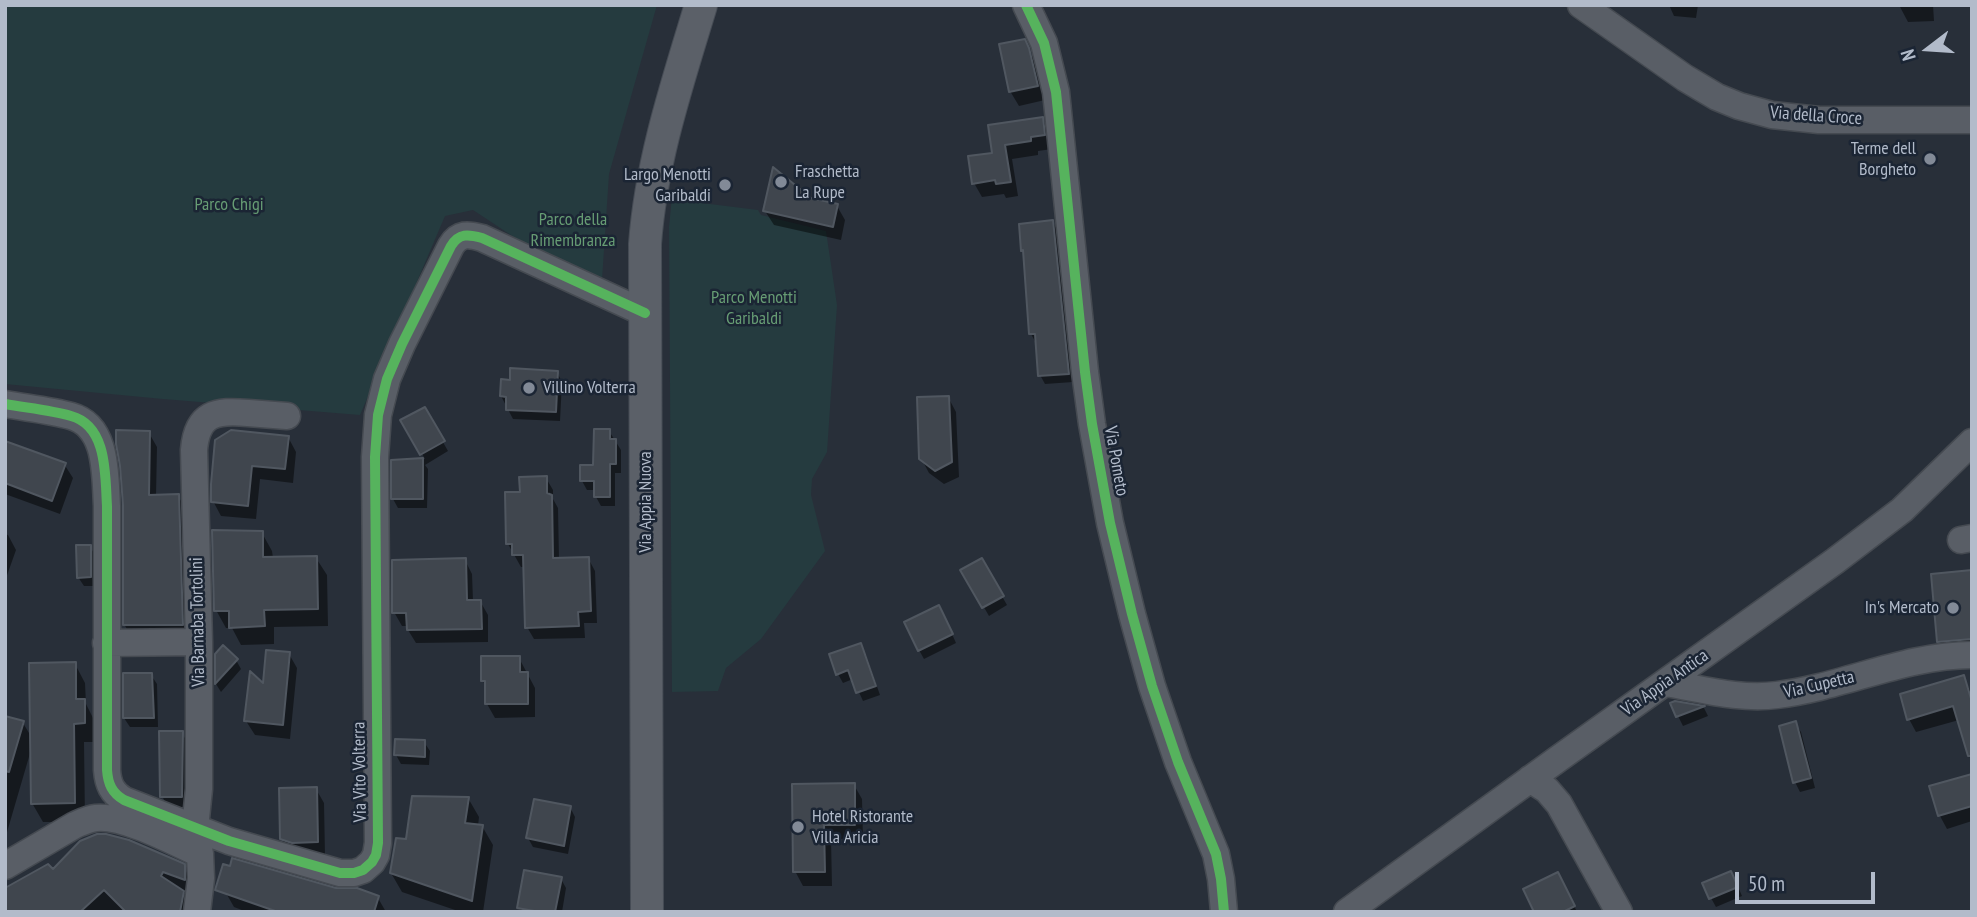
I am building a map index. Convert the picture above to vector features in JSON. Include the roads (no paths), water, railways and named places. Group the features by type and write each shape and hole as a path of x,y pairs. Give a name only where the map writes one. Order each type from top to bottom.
{"main road":[{"name":"Via Appia Nuova","path":"647,912 645,259 656,164 701,5"}],"street":[{"name":"Via Pometo","path":"1026,5 1044,43 1056,92 1092,424 1110,523 1152,686 1171,744 1216,854 1222,878 1224,912"},
{"name":"Via della Croce","path":"1581,5 1685,78 1717,97 1739,106 1772,115 1810,119 1967,121"},
{"name":"Via Vito Volterra","path":"5,404 73,416 85,422 96,435 105,471 107,506 108,781 114,792 124,800 229,841 340,873 354,873 363,870 372,862 376,855 378,835 375,471 377,422 391,368 456,239 467,234 482,238 645,313"},
{"name":"Via Barnaba Tortolini","path":"197,912 201,888 200,854 195,828 199,789 199,642 195,435 203,421 216,412 288,416"},
{"name":"Via Appia Antica","path":"1347,912 1825,569 1902,510 1972,442"},
{"path":"106,643 199,642"},
{"name":"Via Cupetta","path":"1665,683 1735,695 1777,695 1921,661 1972,655"},
{"path":"1530,779 1547,790 1559,804 1619,912"},
{"path":"5,866 75,825 99,818 111,819 148,831 200,854"}],"place":[{"name":"Terme dell Borgheto","path":"1930,159"},
{"name":"Fraschetta La Rupe","path":"781,182"},
{"name":"Largo Menotti Garibaldi","path":"725,185"},
{"name":"Villino Volterra","path":"529,388"},
{"name":"In's Mercato","path":"1953,608"},
{"name":"Hotel Ristorante Villa Aricia","path":"798,827"}],"park label":[{"name":"Parco Chigi","path":"229,205"},
{"name":"Parco della Rimembranza","path":"573,230"},
{"name":"Parco Menotti Garibaldi","path":"754,308"}]}
